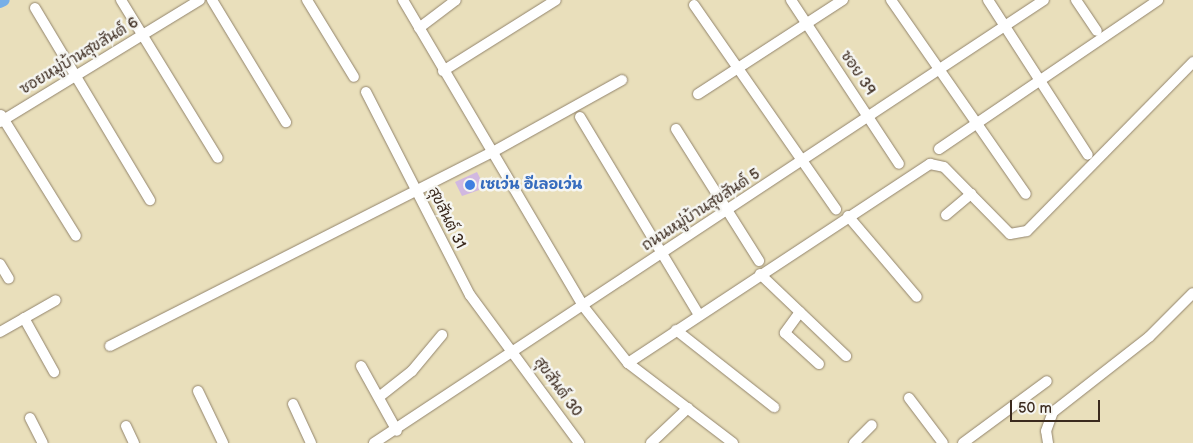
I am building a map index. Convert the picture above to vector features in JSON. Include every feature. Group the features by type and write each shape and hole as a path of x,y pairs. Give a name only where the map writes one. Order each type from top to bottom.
{"street":[{"path":"121,0 218,158"},
{"name":"ซอยหมู่บ้านสุขสันต์ 6","path":"1,119 200,0"},
{"path":"212,0 286,122"},
{"path":"307,0 354,76"},
{"path":"403,0 491,153 583,306 628,363 733,443"},
{"path":"420,28 456,0"},
{"path":"444,71 556,0"},
{"name":"ซอย 39","path":"791,0 899,164"},
{"path":"698,94 843,0"},
{"path":"891,0 937,69 1026,194"},
{"path":"988,0 1088,155"},
{"name":"ถนนหมู่บ้านสุขสันต์ 5","path":"374,443 397,430 511,351 727,212 937,69 1044,0"},
{"path":"1076,0 1097,31"},
{"path":"938,149 976,122 1041,82 1158,0"},
{"path":"694,5 801,162 836,209"},
{"path":"35,8 150,200"},
{"path":"628,363 848,216 930,164 944,167 1010,234 1026,232 1193,62"},
{"path":"110,346 491,153 622,80"},
{"name":"สุขสันต์ 31","path":"366,92 470,295 511,351"},
{"path":"580,117 660,255 699,315"},
{"path":"1,119 76,236"},
{"path":"676,129 759,261"},
{"path":"946,215 970,194"},
{"path":"848,216 917,297"},
{"path":"0,264 9,278"},
{"path":"760,274 846,356"},
{"path":"1048,443 1046,431 1053,412 1149,337 1193,292"},
{"path":"0,332 56,300"},
{"path":"800,312 785,333 819,364"},
{"path":"24,318 54,372"},
{"path":"676,330 774,407"},
{"path":"378,397 412,372 442,335"},
{"name":"สุขสันต์ 30","path":"511,351 579,443"},
{"path":"361,366 397,430"},
{"path":"963,443 1048,381"},
{"path":"198,391 223,443"},
{"path":"909,398 942,443"},
{"path":"292,404 311,443"},
{"path":"651,443 688,408"},
{"path":"30,418 43,443"},
{"path":"854,443 872,425"},
{"path":"126,426 134,443"}],"building":[{"name":"เซเว่น อีเลอเว่น","path":"477,172 485,188 462,196 455,182"}],"waterway":[{"path":"0,2 4,0"}],"place":[{"name":"เซเว่น อีเลอเว่น","path":"470,185"}]}
